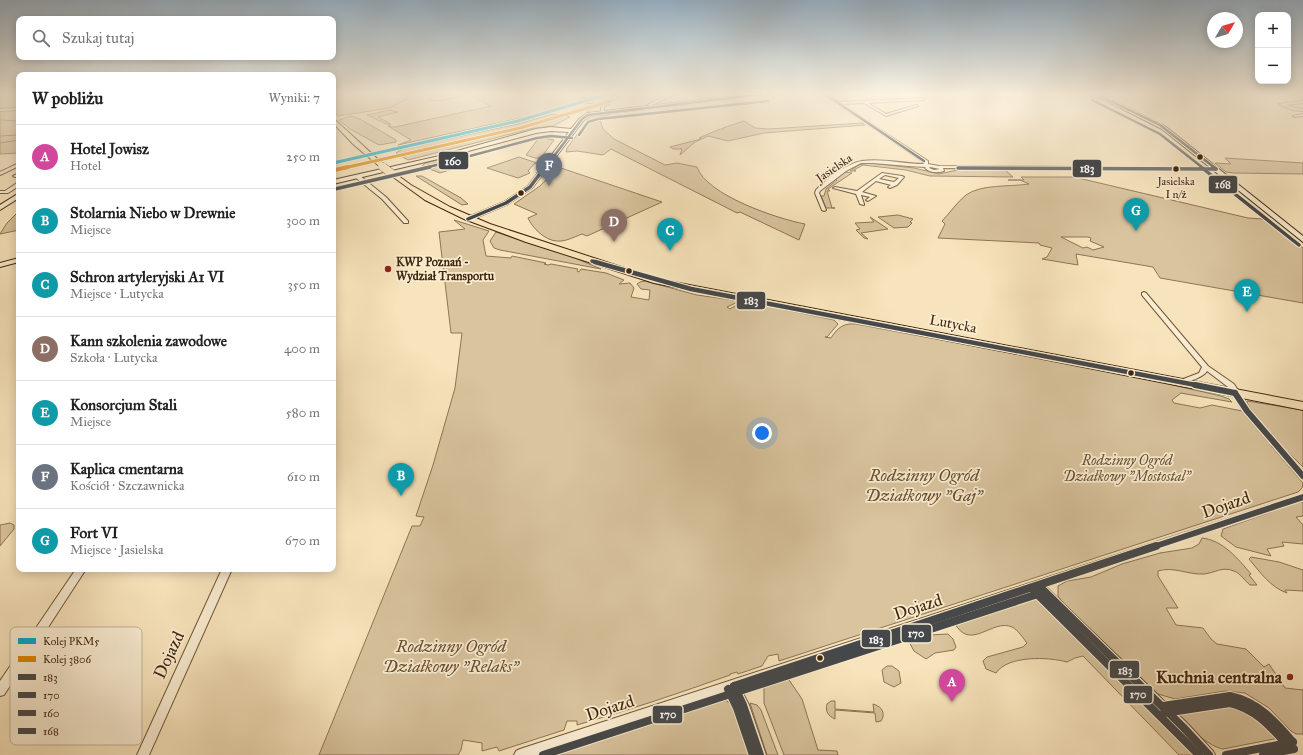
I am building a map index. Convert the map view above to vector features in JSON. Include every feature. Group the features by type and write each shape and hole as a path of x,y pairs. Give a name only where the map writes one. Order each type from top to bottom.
{"main road":[{"name":"Lutycka","path":"342,129 362,149 391,173 432,201 468,219 614,269 674,285 1303,406"}],"street":[{"path":"876,129 924,161 941,169"},
{"path":"1165,129 1303,240"},
{"path":"336,181 436,158 536,131 573,131"},
{"path":"468,219 506,202 530,187 573,131"},
{"path":"924,161 928,168 936,171 941,169 958,168 1216,169"},
{"name":"Jasielska","path":"824,210 817,193 818,190 856,163 874,162 928,168"},
{"path":"928,168 934,166"},
{"path":"0,168 16,167"},
{"path":"0,174 16,167"},
{"path":"858,193 884,174 902,177 890,187"},
{"path":"357,176 384,198 406,222"},
{"path":"875,180 895,184"},
{"path":"0,192 6,192 16,186"},
{"path":"835,188 874,196 868,200"},
{"path":"858,193 862,204"},
{"path":"0,208 16,197"},
{"path":"0,265 16,261"},
{"path":"1144,294 1206,367 1231,386 1246,411 1303,476"},
{"path":"1180,382 1202,374 1206,367"},
{"name":"Dojazd","path":"520,755 1039,586 1303,497"},
{"path":"42,627 79,572"},
{"name":"Dojazd","path":"144,755 226,572"},
{"path":"1039,586 1183,726 1209,755"},
{"path":"0,691 10,676"},
{"path":"734,686 743,705 760,755"}],"green space":[{"path":"0,129 16,129 16,153 0,154"},
{"path":"350,129 378,129 396,140 396,142 379,145"},
{"path":"393,129 469,129 398,145 411,140"},
{"path":"493,129 529,129 408,160 396,153 404,148"},
{"path":"581,129 603,129 614,139 665,165 677,163 697,167 703,177 714,187 744,204 778,217 805,224 799,240 740,212 737,213 611,149 603,155 577,151 566,152 567,148"},
{"path":"719,129 812,129 764,133 728,141 708,136 695,142 680,155 682,149 673,149 670,147 701,139 699,138"},
{"path":"544,138 554,140 541,158 526,155 538,139"},
{"path":"519,157 537,163 534,164 528,171 530,173 518,178 487,168"},
{"path":"1225,158 1303,163 1303,174 1226,172 1215,163 1231,164"},
{"path":"442,159 462,166 440,173 422,166 425,163"},
{"path":"869,163 914,168 939,174 962,169 1001,169 1005,170 1013,177 930,176 906,170 863,165 854,170 856,171 850,171 859,165"},
{"path":"558,167 662,202 587,236 582,234 563,241 548,239 536,230 528,218 537,214 514,204 540,186"},
{"path":"845,172 852,173 828,189 830,191 827,191 832,208 826,208 821,196 824,196 826,189 837,180 834,179"},
{"path":"416,176 422,176 461,198 468,204 462,205"},
{"path":"1021,177 1074,177 1248,218 1263,219 1303,248 1303,303 1160,278 1153,267 1076,254 1078,265 1042,259 1047,257 1052,248 1040,245 1039,243 938,238 945,224 942,221 966,195 972,191 987,187 1029,184 1020,180 1024,180","holes":["1061,237 1091,238 1090,241 1104,247 1093,250 1087,247 1083,248"]},
{"path":"16,214 16,231 0,234 7,223"},
{"path":"898,215 913,219 910,222 912,223 908,227 894,228 878,217"},
{"path":"870,217 888,229 861,233 868,239 864,238 856,230 860,229 855,223 874,222"},
{"path":"454,220 489,231 483,240 486,256 511,258 512,256 546,263 544,264 548,265 551,264 578,269 577,271 579,272 581,269 606,273 624,280 619,284 630,283 634,288 631,297 649,300 650,290 641,289 637,284 645,281 697,295 740,301 727,307 730,309 743,301 834,320 838,324 827,337 825,337 831,338 842,326 856,324 1138,377 1221,396 1232,402 1181,393 1172,400 1174,403 1200,408 1212,405 1242,411 1303,483 1302,488 1298,492 779,661 778,654 768,656 762,666 738,674 737,672 730,674 673,695 577,725 577,721 567,721 564,730 499,751 497,747 482,751 482,743 463,740 461,750 458,755 319,755 412,526 420,526 424,517 416,516 433,465 455,388 462,333 451,333 439,232 465,229"},
{"path":"496,232 573,257 601,269 494,248 490,241"},
{"path":"1247,401 1303,410 1303,467 1254,415"},
{"path":"1299,502 1303,502 1303,516 1296,517 1303,525 1303,544 1282,542 1284,546 1267,549 1271,556 1236,547 1221,536 1223,529"},
{"path":"10,523 14,525 14,529 0,546 0,525"},
{"path":"1202,538 1217,542 1230,552 1251,574 1249,575 1257,585 1250,585 1238,573 1226,569 1204,574 1175,570 1158,571 1158,576 1178,608 1166,608 1176,625 1203,628 1211,639 1217,644 1246,649 1264,667 1269,664 1285,688 1303,690 1303,734 1296,734 1291,731 1269,708 1245,693 1225,691 1175,699 1158,694 1064,604 1058,596 1058,586 1067,581 1091,577 1122,564 1160,553 1192,548 1199,544"},
{"path":"1251,557 1279,562 1303,570 1303,591 1285,590 1287,593 1275,587 1249,559"},
{"path":"1034,598 1047,602 1056,610 1164,717 1199,755 1179,755 1083,656 1067,662 1050,659 1019,660 1002,667 996,673 986,669 983,661 987,657 1023,647 1027,643 1012,627 1004,625 982,633 967,635 960,631 954,622 1017,601"},
{"path":"921,633 929,635 948,634 953,639 956,647 954,650 935,653 926,659 914,651 908,640 909,637"},
{"path":"887,666 892,666 899,671 901,683 894,687 884,682 882,670"},
{"path":"785,674 802,699 818,750 837,751 838,755 784,755 764,703 764,681"},
{"path":"716,698 725,700 738,711 746,728 754,755 546,755 546,753"},
{"path":"1233,700 1247,703 1262,711 1273,723 1277,730 1278,737 1223,749 1218,748 1204,740 1190,728 1177,712 1179,710"},
{"path":"831,701 835,701 835,709 874,712 873,704 881,709 883,712 883,717 881,721 876,722 875,713 835,710 835,719 829,715 826,707"},
{"path":"750,703 757,705 761,710 778,755 767,755"}],"waterway":[{"path":"0,136 16,135"},
{"path":"0,143 16,140"}],"rail line":[{"name":"PKM5","path":"336,162 482,129"},
{"name":"3806","path":"336,170 515,129"}],"transit line":[{"name":"183","path":"468,219 506,203 530,187 574,129"},
{"name":"160","path":"579,135 583,129"},
{"name":"183","path":"877,129 924,161"},
{"name":"168","path":"1150,129 1160,134 1299,245"},
{"name":"183","path":"1165,129 1216,169"},
{"name":"160","path":"336,189 438,165 537,138 551,136 572,138"},
{"name":"183","path":"958,168 1216,169"},
{"name":"183","path":"592,261 691,289 1235,393"},
{"name":"183","path":"1235,393 1247,411 1303,476"},
{"name":"183","path":"734,686 1303,497"},
{"name":"183","path":"1039,586 1183,727 1209,755"},
{"name":"170","path":"1034,591 1199,755"},
{"name":"170","path":"543,755 1041,593"},
{"name":"183","path":"734,686 743,705 760,755"},
{"name":"170","path":"728,689 737,708 753,755"},
{"name":"183","path":"1163,706 1230,696 1240,698 1250,702 1266,713 1293,742"},
{"name":"170","path":"1164,713 1230,703 1240,705 1256,713 1288,746"},
{"name":"183","path":"1226,755 1293,742"},
{"name":"170","path":"1263,755 1294,749"}],"place":[{"name":"Jasielska I n/ż","path":"1176,169"},
{"name":"Kaplica cmentarna","path":"549,186"},
{"name":"Fort VI","path":"1136,231"},
{"name":"Kann szkolenia zawodowe","path":"614,242"},
{"name":"Schron artyleryjski A1 VI","path":"670,251"},
{"name":"KWP Poznań - Wydział Transportu","path":"388,269"},
{"name":"Konsorcjum Stali","path":"1247,312"},
{"name":"Stolarnia Niebo w Drewnie","path":"401,496"},
{"name":"Kuchnia centralna","path":"1290,677"},
{"name":"Hotel Jowisz","path":"952,702"}],"park label":[{"name":"Rodzinny Ogród Działkowy \"Mostostal\"","path":"1127,468"},
{"name":"Rodzinny Ogród Działkowy \"Gaj\"","path":"924,485"},
{"name":"Rodzinny Ogród Działkowy \"Relaks\"","path":"451,656"}]}
